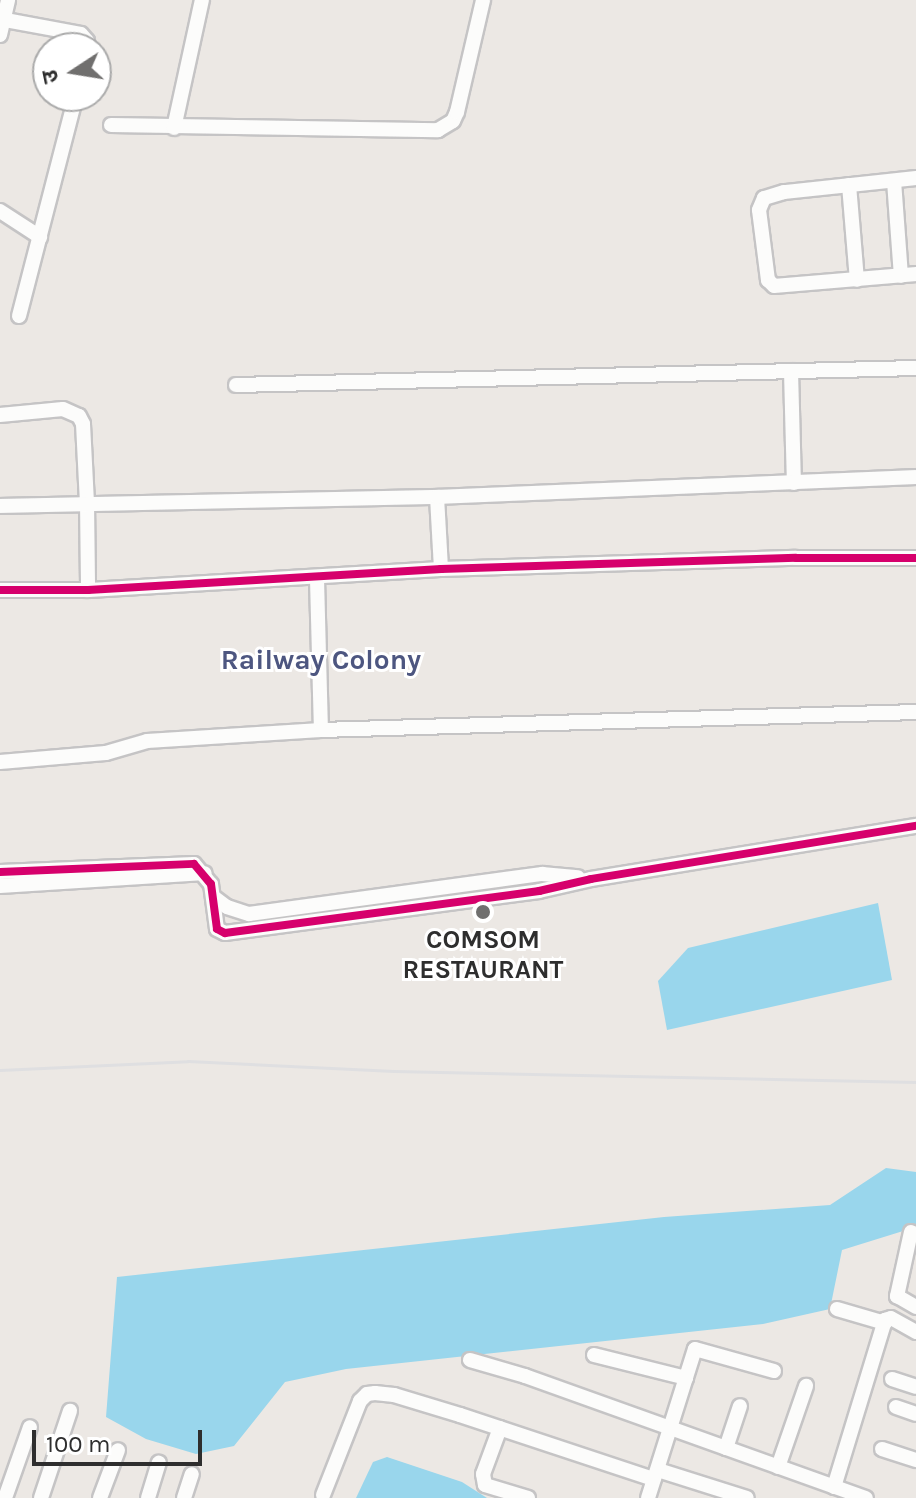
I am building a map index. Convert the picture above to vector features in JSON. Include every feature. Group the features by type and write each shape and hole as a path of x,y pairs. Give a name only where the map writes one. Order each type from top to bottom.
{"street":[{"path":"8,0 1,25 63,32"},
{"path":"174,128 202,0"},
{"path":"111,125 438,130 453,121 457,112 480,1"},
{"path":"19,316 72,112"},
{"path":"894,181 908,275 782,288 770,285 759,210 761,202 769,196 916,178"},
{"path":"849,185 857,280"},
{"path":"0,211 40,237"},
{"path":"236,385 916,368"},
{"path":"791,371 794,483"},
{"path":"0,415 63,409 79,416 83,424 88,590"},
{"path":"0,506 437,497 916,477"},
{"path":"437,497 441,569"},
{"path":"0,590 88,590 317,579 441,569 796,558 916,558"},
{"path":"317,579 321,730"},
{"path":"0,762 106,753 147,741 321,730 916,712"},
{"path":"0,872 194,864 205,873 215,898 217,929 225,933 539,891 591,879 916,826"},
{"path":"0,886 205,873"},
{"path":"215,898 227,907 249,914 542,874 591,879"},
{"path":"359,900 362,916"},
{"path":"911,1232 897,1296 916,1307"},
{"path":"837,1309 885,1323"},
{"path":"834,1487 885,1323 891,1318 916,1332"},
{"path":"649,1498 697,1349 774,1371"},
{"path":"594,1355 686,1378"},
{"path":"470,1360 866,1498"},
{"path":"892,1379 916,1387"},
{"path":"778,1467 806,1386"},
{"path":"323,1495 360,1401 367,1394 394,1395 656,1474 747,1498"},
{"path":"726,1448 740,1406"},
{"path":"896,1407 916,1414"},
{"path":"41,1498 70,1411"},
{"path":"5,1498 30,1427"},
{"path":"500,1428 483,1474 485,1485 528,1498"},
{"path":"882,1449 916,1460"},
{"path":"100,1498 118,1450"},
{"path":"148,1498 159,1463"},
{"path":"184,1498 192,1474"}],"water":[{"path":"878,903 892,980 667,1030 658,981 688,948"},
{"path":"886,1168 916,1172 916,1227 842,1250 830,1309 763,1324 346,1369 285,1382 234,1446 196,1454 146,1439 106,1417 117,1277 664,1217 830,1205"},
{"path":"387,1457 462,1482 487,1498 356,1498 373,1462"}],"railway":[{"path":"0,1070 188,1061 394,1071 916,1082"}],"cycle path":[{"path":"0,590 88,590 441,569 796,558 916,558"},
{"path":"0,872 194,864 211,884 217,929 225,933 539,891 591,879 916,826"}],"place":[{"name":"COMSOM RESTAURANT","path":"483,912"}],"district":[{"name":"Railway Colony","path":"321,660"}]}
